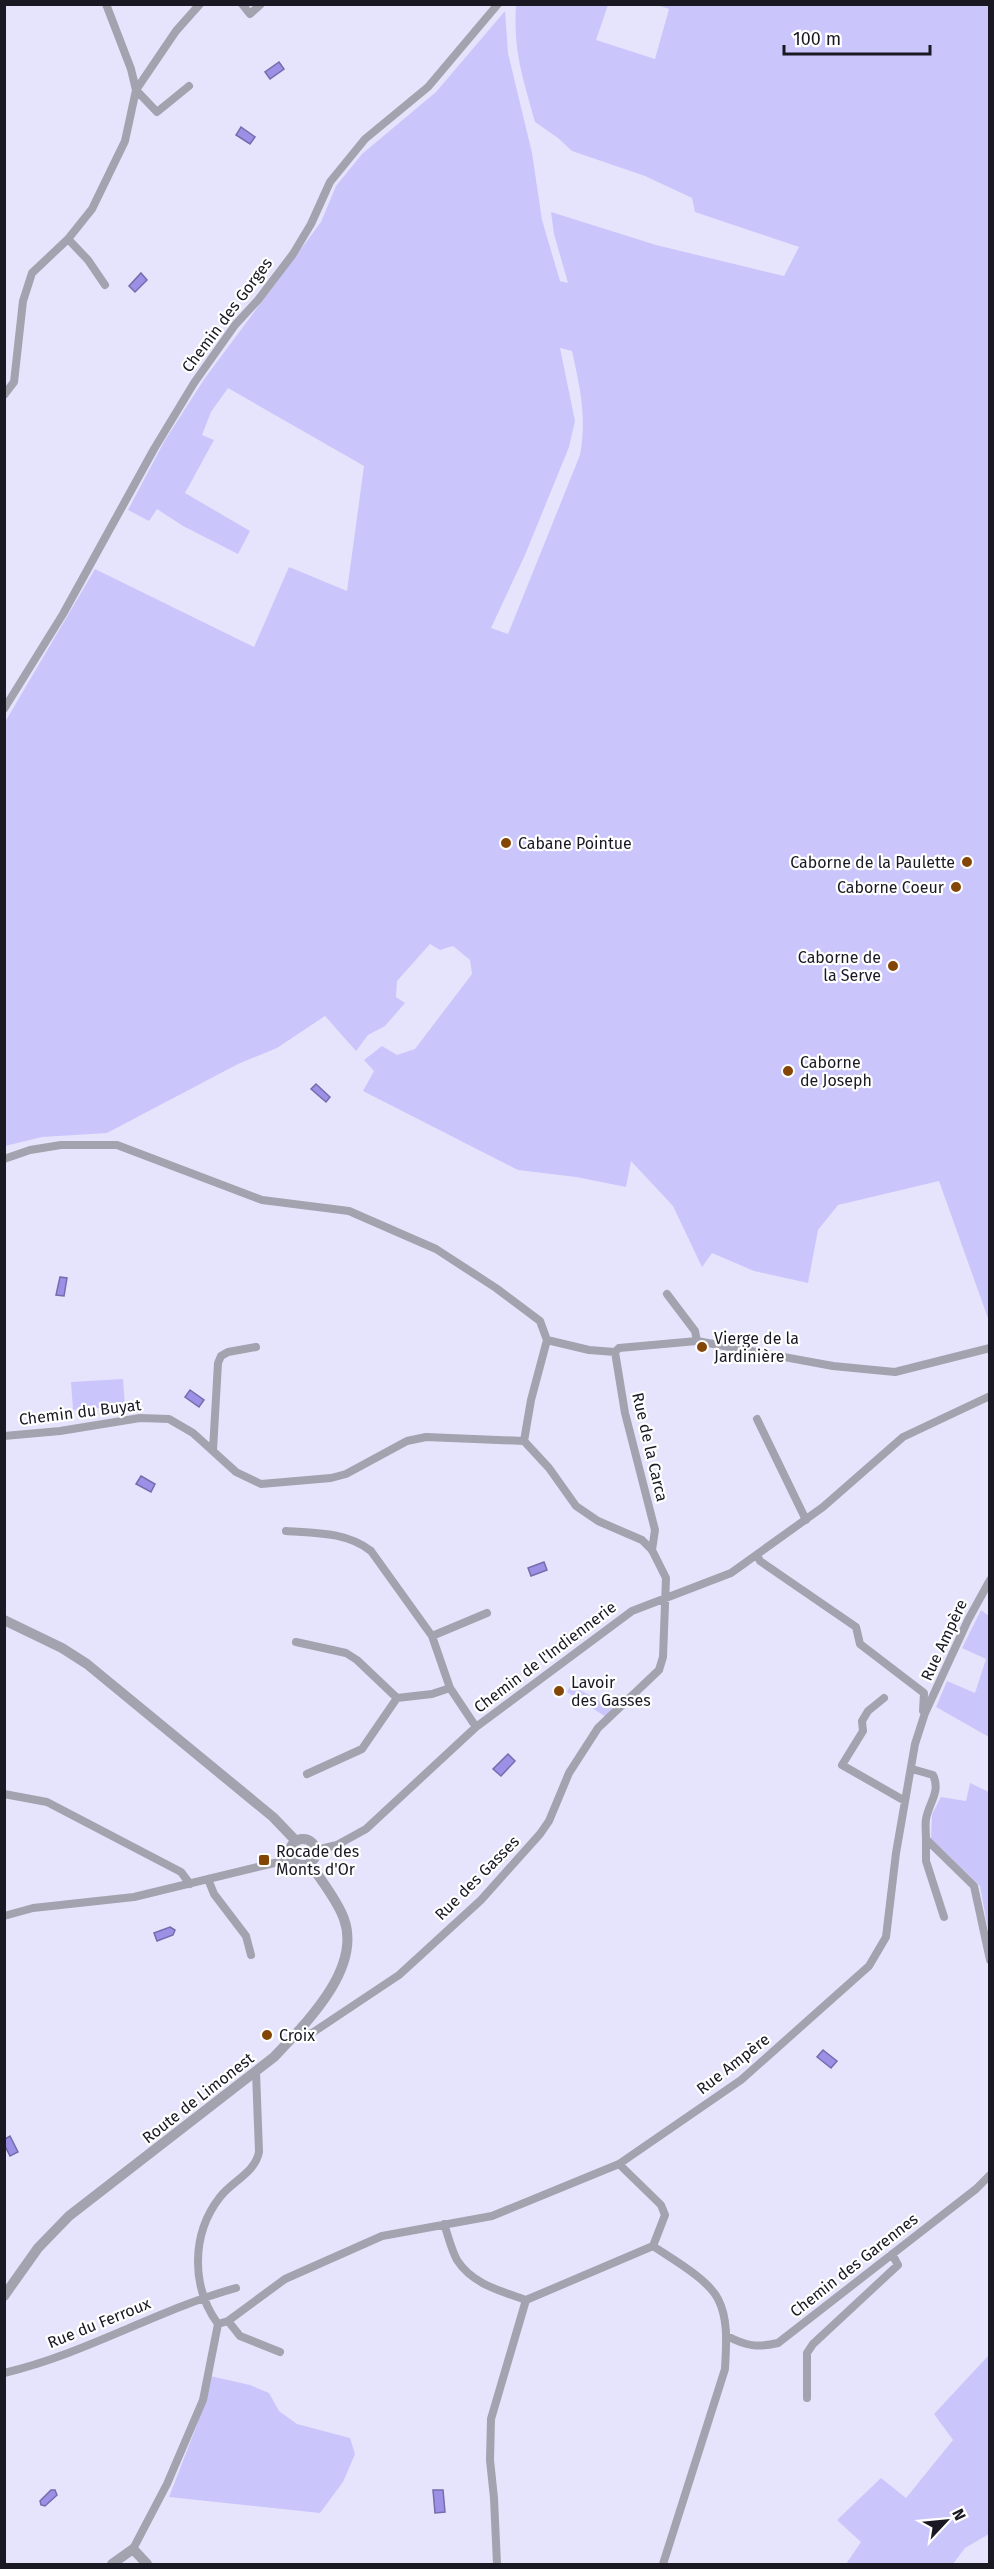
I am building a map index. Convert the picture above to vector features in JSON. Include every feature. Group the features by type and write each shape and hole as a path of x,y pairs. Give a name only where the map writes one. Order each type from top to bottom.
{"street":[{"path":"106,4 131,69 136,90 157,112 189,86"},
{"path":"4,394 14,382 23,301 32,273 68,239 92,208 121,150 136,90 176,31 200,4"},
{"path":"242,4 250,14 261,4"},
{"name":"Chemin des Gorges","path":"4,709 63,614 154,449 194,383 235,325 258,300 293,254 311,224 330,182 365,139 428,87 498,4"},
{"path":"68,239 88,260 105,285"},
{"path":"4,1159 30,1150 61,1145 117,1145 262,1200 349,1211 436,1249 496,1288 540,1321 547,1340 531,1400 524,1441 549,1468 576,1506 598,1521 642,1540 652,1550"},
{"path":"667,1294 695,1331 697,1341"},
{"path":"547,1340 589,1350 615,1352 619,1348 697,1341 833,1366 895,1372 990,1348"},
{"path":"213,1450 218,1363 221,1356 256,1347"},
{"name":"Rue de la Carca","path":"615,1352 625,1413 655,1530 652,1550"},
{"name":"Chemin de l'Indiennerie","path":"316,1850 337,1845 366,1829 476,1727 632,1611 732,1573 806,1520 850,1485 903,1437 990,1396"},
{"name":"Chemin du Buyat","path":"4,1436 60,1431 140,1418 169,1419 193,1433 236,1472 261,1484 331,1478 346,1474 407,1441 426,1437 524,1441"},
{"path":"757,1419 806,1520"},
{"path":"286,1531 328,1533 361,1543 371,1551 432,1635 450,1688 476,1727"},
{"name":"Rue des Gasses","path":"295,2035 312,2033 399,1975 481,1900 540,1834 549,1821 569,1773 598,1728 659,1670 663,1657 666,1578 652,1550"},
{"path":"757,1555 760,1561 856,1626 860,1644 924,1693 923,1711 925,1713"},
{"name":"Rue Ampère","path":"218,2324 228,2321 285,2279 382,2236 492,2216 619,2164 741,2080 869,1966 886,1937 915,1744 925,1713 968,1620 990,1580"},
{"path":"432,1635 487,1613"},
{"path":"4,1620 62,1648 87,1664 265,1810 296,1841"},
{"path":"296,1642 346,1653 357,1660 397,1698"},
{"path":"307,1774 362,1749 397,1698 432,1694 450,1688"},
{"path":"884,1698 868,1711 862,1721 863,1731 842,1765 905,1801"},
{"path":"912,1769 933,1775 937,1784 936,1793 926,1817 926,1861 944,1917"},
{"path":"4,1794 47,1802 181,1872 190,1884"},
{"path":"926,1839 974,1886 990,1960"},
{"path":"309,1840 316,1850 315,1857 310,1863 298,1865 291,1859 291,1846 296,1841 309,1840"},
{"path":"4,1916 33,1908 134,1898 291,1859"},
{"name":"Route de Limonest","path":"4,2296 38,2248 69,2216 274,2057 295,2035 331,1988 346,1957 347,1935 344,1919 310,1863"},
{"path":"208,1880 214,1894 246,1936 251,1955"},
{"path":"112,2565 133,2549 167,2484 203,2400 218,2324 204,2297 197,2273 201,2230 220,2197 257,2162 259,2152 256,2072"},
{"path":"444,2224 457,2259 470,2275 485,2284 526,2300 653,2246 665,2215 661,2205 619,2164"},
{"name":"Chemin des Garennes","path":"727,2336 744,2345 761,2348 778,2343 976,2189 990,2175"},
{"path":"653,2246 690,2272 719,2300 727,2336 725,2369 663,2565"},
{"path":"807,2398 807,2353 813,2344 898,2265 892,2254"},
{"name":"Rue du Ferroux","path":"4,2373 36,2365 204,2297 236,2288"},
{"path":"497,2565 490,2460 492,2419 526,2300"},
{"path":"228,2321 240,2336 280,2352"},
{"path":"133,2549 147,2565"}],"shaded area":[{"path":"516,5 608,5 596,40 655,59 669,9 657,5 989,5 989,1321 939,1181 838,1205 818,1230 808,1283 754,1271 712,1253 702,1267 673,1206 631,1161 626,1187 576,1177 518,1170 363,1091 374,1071 364,1060 382,1046 397,1055 415,1049 472,974 470,960 453,946 440,950 430,944 397,981 396,997 405,1003 385,1026 368,1035 356,1051 325,1016 277,1048 238,1064 107,1133 42,1137 5,1146 5,722 95,569 254,647 289,567 347,591 364,466 228,388 211,412 202,435 214,440 185,493 250,531 238,554 183,526 157,509 149,521 128,510 165,440 205,378 321,222 336,186 362,154 436,92 505,11 508,53 532,153 542,220 560,281 568,283 554,234 551,212 656,245 784,276 799,247 695,212 692,198 645,176 572,151 535,122 520,64 515,21","holes":["560,348 572,351 583,415 580,455 508,634 491,628 525,555 569,447 575,421"]},
{"path":"279,62 284,69 270,79 265,72"},
{"path":"241,127 255,137 250,144 236,135"},
{"path":"141,273 147,280 135,292 129,286"},
{"path":"316,1084 330,1097 326,1102 311,1089"},
{"path":"60,1277 67,1278 64,1296 56,1295"},
{"path":"123,1379 125,1406 73,1410 71,1382"},
{"path":"190,1390 204,1400 199,1407 185,1397"},
{"path":"141,1476 155,1484 151,1492 136,1484"},
{"path":"544,1562 547,1570 531,1576 528,1568"},
{"path":"981,1610 989,1616 989,1737 936,1707 947,1681 975,1693 986,1659 962,1648"},
{"path":"571,1685 615,1709 606,1717 567,1692"},
{"path":"508,1754 515,1761 501,1776 493,1769"},
{"path":"970,1783 989,1792 989,1935 980,1886 931,1839 932,1814 941,1797 966,1801"},
{"path":"170,1927 175,1930 173,1935 157,1941 154,1933"},
{"path":"823,2050 837,2061 831,2068 817,2057"},
{"path":"10,2136 18,2152 10,2156 5,2146 5,2139"},
{"path":"989,2355 989,2534 965,2548 953,2564 846,2564 861,2542 837,2520 881,2478 906,2498 953,2440 934,2414"},
{"path":"210,2376 250,2385 269,2393 279,2411 297,2424 350,2438 355,2454 343,2482 320,2513 169,2497 198,2422"},
{"path":"51,2490 55,2490 57,2495 45,2506 41,2505 40,2501"},
{"path":"433,2490 443,2490 445,2512 435,2513"}],"place":[{"name":"Cabane Pointue","path":"506,843"},
{"name":"Caborne de la Paulette","path":"967,862"},
{"name":"Caborne Coeur","path":"956,887"},
{"name":"Caborne de la Serve","path":"893,966"},
{"name":"Caborne de Joseph","path":"788,1071"},
{"name":"Vierge de la Jardinière","path":"702,1347"},
{"name":"Lavoir des Gasses","path":"559,1691"},
{"name":"Rocade des Monts d'Or","path":"264,1860"},
{"name":"Croix","path":"267,2035"}]}
